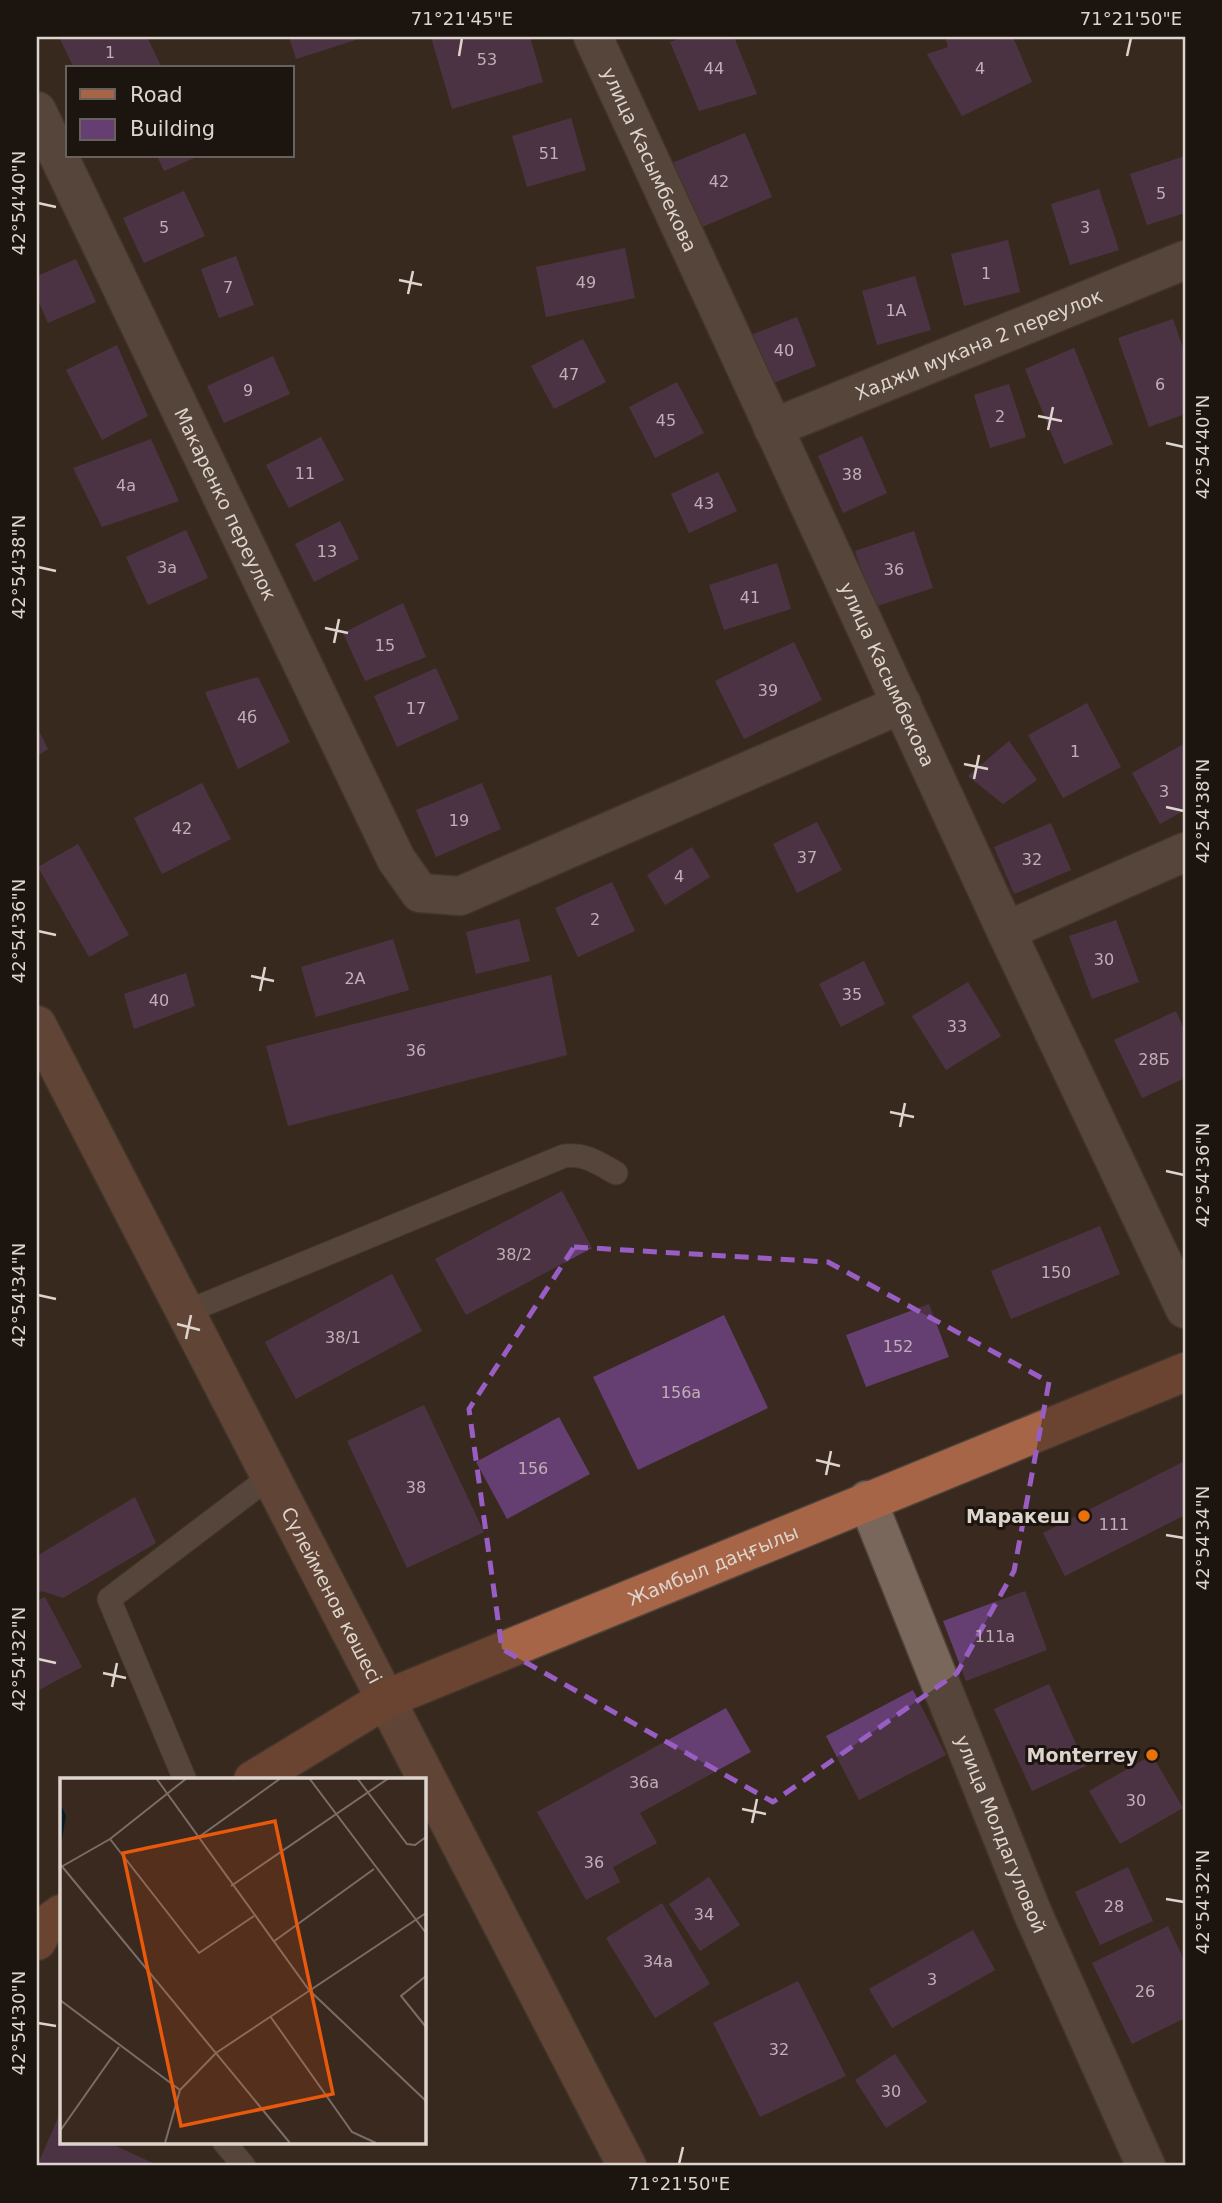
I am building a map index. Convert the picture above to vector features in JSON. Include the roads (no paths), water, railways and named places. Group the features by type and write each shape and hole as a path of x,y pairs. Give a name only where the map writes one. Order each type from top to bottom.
{"main road":[{"name":"Сүлейменов көшесі","path":"37,1025 627,2166"},
{"name":"Жамбыл даңғылы","path":"256,1778 386,1699 1185,1372"}],"street":[{"name":"улица Касымбекова","path":"593,37 1006,931 1185,1308"},
{"name":"Макаренко переулок","path":"37,111 396,859 420,893 460,896 902,704"},
{"name":"Хаджи мукана 2 переулок","path":"773,428 1185,260"},
{"path":"1006,931 1185,852"},
{"name":"улица Молдагуловой","path":"867,1500 1034,1914 1146,2166"}],"lane":[{"path":"186,1312 564,1156 576,1154 588,1157 616,1173"},
{"path":"184,1778 108,1599 271,1476"},
{"path":"226,2144 244,2166"}],"place":[{"name":"Маракеш","path":"1084,1516"},
{"name":"Monterrey","path":"1152,1755"}]}
